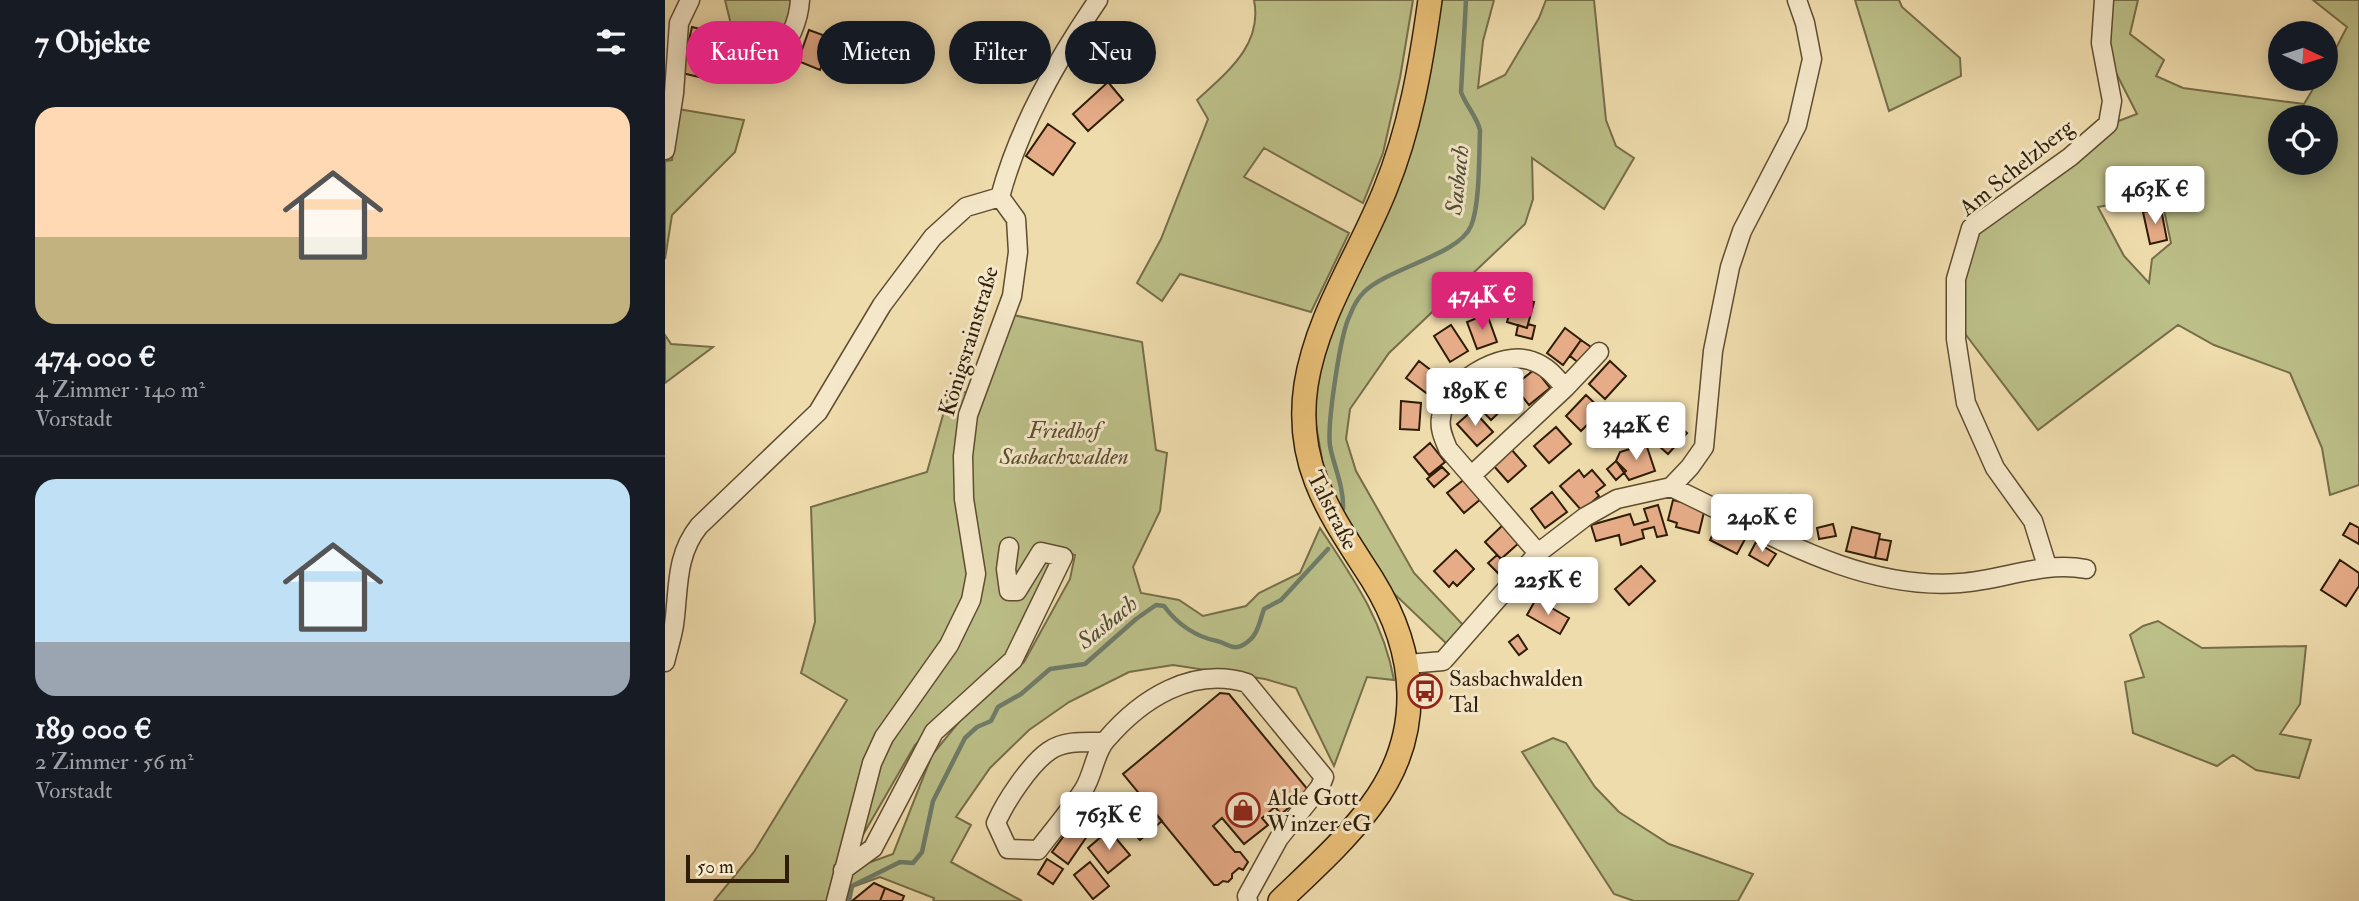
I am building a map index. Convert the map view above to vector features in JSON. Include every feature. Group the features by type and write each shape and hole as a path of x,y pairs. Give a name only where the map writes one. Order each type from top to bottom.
{"main road":[{"name":"Talstraße","path":"1280,901 1360,821 1384,787 1399,754 1408,719 1411,684 1408,664 1392,615 1346,543 1319,492 1309,463 1303,413 1315,343 1384,192 1402,145 1422,58 1430,0"}],"street":[{"path":"665,150 674,93 680,23 690,0"},
{"path":"796,21 800,0"},
{"path":"665,662 686,542 699,526 818,412 882,305 933,237 962,209 1000,197 1027,121 1078,29 1098,0"},
{"path":"1408,664 1443,661 1538,553 1584,517 1617,499 1671,487 1704,447 1713,351 1730,267 1742,231 1797,125 1812,59 1797,0"},
{"name":"Am Schelzberg","path":"2047,566 2033,521 1995,468 1966,403 1956,339 1956,279 1971,228 2070,157 2108,124 2112,100 2101,43 2104,0"},
{"name":"Königsrainstraße","path":"836,901 872,763 884,737 949,645 971,600 976,574 964,499 963,456 968,415 1009,305 1018,252 1016,219 1000,197"},
{"path":"1472,475 1565,388 1599,352"},
{"path":"1538,553 1448,449 1441,433 1440,416 1456,390 1493,361 1514,358 1530,360 1549,369 1565,388"},
{"path":"1671,487 1801,551 1862,574 1915,582 1961,583 2047,566 2086,569"},
{"path":"843,870 873,848 935,732 1013,660 1063,557 1041,552 1017,591 1009,591 1006,569 1009,547"},
{"path":"1103,742 1070,743 1049,751 1007,798 996,823 1007,849 1038,849 1085,788 1103,742 1150,701 1184,681 1210,678 1247,683 1324,777 1320,787 1279,838 1247,895 1248,901"}],"green space":[{"path":"725,0 796,0 792,21 730,21"},
{"path":"1254,0 1413,0 1400,78 1383,153 1363,203 1264,148 1244,177 1349,233 1311,312 1180,274 1162,301 1137,283 1161,239 1208,119 1197,100 1231,68 1248,44 1253,31"},
{"path":"1441,0 1494,0 1483,41 1478,88 1505,75 1539,18 1546,0 1594,0 1606,120 1616,146 1634,158 1604,209 1532,158 1533,199 1525,224 1389,353 1350,409 1346,439 1356,471 1414,573 1465,627 1449,646 1386,586 1326,482 1316,425 1315,380 1322,345 1425,94"},
{"path":"1855,0 1899,0 1902,7 1960,58 1961,76 1889,111"},
{"path":"2111,0 2138,0 2130,34 2164,60 2156,76 2183,88 2304,104 2312,91 2338,91 2338,44 2347,27 2313,0 2359,0 2359,485 2330,495 2322,448 2290,373 2214,345 2178,325 2038,430 1963,331 1963,281 1973,244 1986,223 2116,122 2137,114 2112,65 2109,34","holes":["2161,196 2171,243 2152,259 2149,283 2124,256 2098,207"]},
{"path":"678,109 744,120 735,152 672,215 665,259 665,161 672,160"},
{"name":"Friedhof Sasbachwalden","path":"1013,315 1142,342 1156,450 1167,453 1160,511 1133,567 1141,593 1179,600 1203,616 1246,606 1259,593 1300,573 1320,528 1365,600 1382,638 1394,680 1367,677 1334,766 1296,688 1265,679 1173,665 1129,672 1069,702 1029,730 990,768 956,817 971,825 951,862 1022,901 933,901 934,898 880,877 844,890 854,868 893,854 932,755 980,696 1024,662 1070,579 1075,555 1055,550 1008,659 964,696 915,745 860,840 880,764 977,599 970,459 975,418"},
{"path":"665,335 671,344 713,347 665,383"},
{"path":"950,390 971,393 969,583 960,612 877,739 833,901 714,901 754,852 847,700 801,673 815,622 811,507 927,472"},
{"path":"2158,621 2202,648 2306,646 2300,704 2280,734 2311,740 2299,778 2256,770 2233,755 2217,766 2133,733 2125,682 2144,677 2130,635 2143,626"},
{"path":"1553,738 1566,743 1595,787 1619,812 1669,844 1753,874 1738,901 1634,901 1614,894 1522,752"}],"building":[{"path":"809,30 817,33 817,69 803,63 803,47"},
{"path":"686,54 686,74 682,73"},
{"path":"1106,84 1110,84 1123,100 1088,131 1073,114"},
{"path":"1048,124 1075,143 1053,175 1026,156"},
{"path":"2161,209 2167,240 2150,244 2143,212"},
{"path":"1514,297 1534,302 1527,328 1507,322"},
{"path":"1487,314 1497,342 1477,349 1467,322"},
{"path":"1528,324 1535,326 1532,339 1516,335 1518,325 1527,328"},
{"path":"1451,325 1468,351 1450,362 1434,336"},
{"path":"1565,328 1581,340 1563,365 1547,353"},
{"path":"1581,340 1591,347 1579,363 1570,356"},
{"path":"1419,361 1441,378 1429,395 1406,378"},
{"path":"1610,361 1626,376 1605,399 1589,384"},
{"path":"1535,369 1550,388 1529,405 1514,386"},
{"path":"1497,388 1510,402 1491,420 1478,406"},
{"path":"1586,395 1602,410 1581,431 1566,416"},
{"path":"1401,401 1421,403 1419,430 1400,429"},
{"path":"1473,410 1493,432 1477,446 1457,424"},
{"path":"1671,418 1687,433 1668,454 1651,439"},
{"path":"1556,427 1571,444 1549,463 1534,446"},
{"path":"1430,443 1445,462 1429,475 1414,457"},
{"path":"1646,444 1655,471 1629,480 1616,461 1620,452"},
{"path":"1511,449 1526,466 1508,482 1493,465"},
{"path":"1616,461 1626,471 1616,480 1607,469"},
{"path":"1442,467 1449,474 1434,487 1427,479"},
{"path":"1579,470 1584,477 1592,470 1605,485 1596,492 1599,496 1582,511 1560,486"},
{"path":"1466,478 1482,498 1464,513 1447,493"},
{"path":"1552,492 1567,512 1545,528 1531,509"},
{"path":"1791,495 1805,503 1801,510 1811,515 1798,537 1766,518 1780,496 1788,501"},
{"path":"1673,500 1705,508 1699,533 1676,527 1677,523 1668,520"},
{"path":"1658,505 1667,535 1657,537 1654,527 1642,530 1644,538 1621,545 1619,535 1596,541 1591,525 1630,514 1634,525 1648,521 1644,509"},
{"path":"1722,516 1750,530 1737,554 1710,540"},
{"path":"2350,523 2359,528 2359,544 2343,535"},
{"path":"1504,524 1520,542 1501,559 1485,542"},
{"path":"1833,524 1836,536 1819,539 1817,528"},
{"path":"1852,527 1880,534 1875,558 1846,551"},
{"path":"1879,539 1891,541 1887,560 1875,558"},
{"path":"1756,542 1776,554 1768,566 1749,555"},
{"path":"1456,550 1474,569 1457,586 1453,582 1449,587 1434,571"},
{"path":"1497,555 1509,565 1499,574 1488,563"},
{"path":"2340,560 2359,573 2359,586 2346,606 2321,590"},
{"path":"1641,566 1655,581 1629,605 1615,589"},
{"path":"1536,599 1569,618 1560,634 1527,615"},
{"path":"1518,635 1527,649 1519,655 1509,642"},
{"path":"1220,693 1229,694 1309,791 1281,814 1275,807 1262,818 1268,825 1244,844 1222,818 1213,826 1235,852 1240,852 1248,862 1243,870 1239,868 1232,874 1228,882 1214,885 1123,774"},
{"path":"1142,797 1162,821 1140,840 1119,816"},
{"path":"1077,818 1092,829 1068,864 1052,852"},
{"path":"1109,830 1130,855 1108,873 1088,848"},
{"path":"1047,859 1063,869 1053,884 1038,874"},
{"path":"1090,862 1109,886 1093,899 1074,875"},
{"path":"874,883 885,888 880,901 852,901"},
{"path":"885,888 904,896 902,901 880,901"}],"waterway":[{"name":"Sasbach","path":"1343,509 1330,435 1338,359 1351,312 1362,294 1375,283 1453,245 1464,236 1474,217 1479,179 1480,130 1461,92 1466,0"},
{"name":"Sasbach","path":"849,901 852,886 900,862 913,863 922,852 933,801 965,738 977,727 991,721 998,707 1021,694 1050,669 1085,664 1156,605 1164,606 1194,633 1239,647 1255,634 1264,609 1281,600 1328,549"}],"place":[{"name":"Sasbachwalden Tal","path":"1425,691"},
{"name":"Alde Gott Winzer eG","path":"1243,810"}]}
